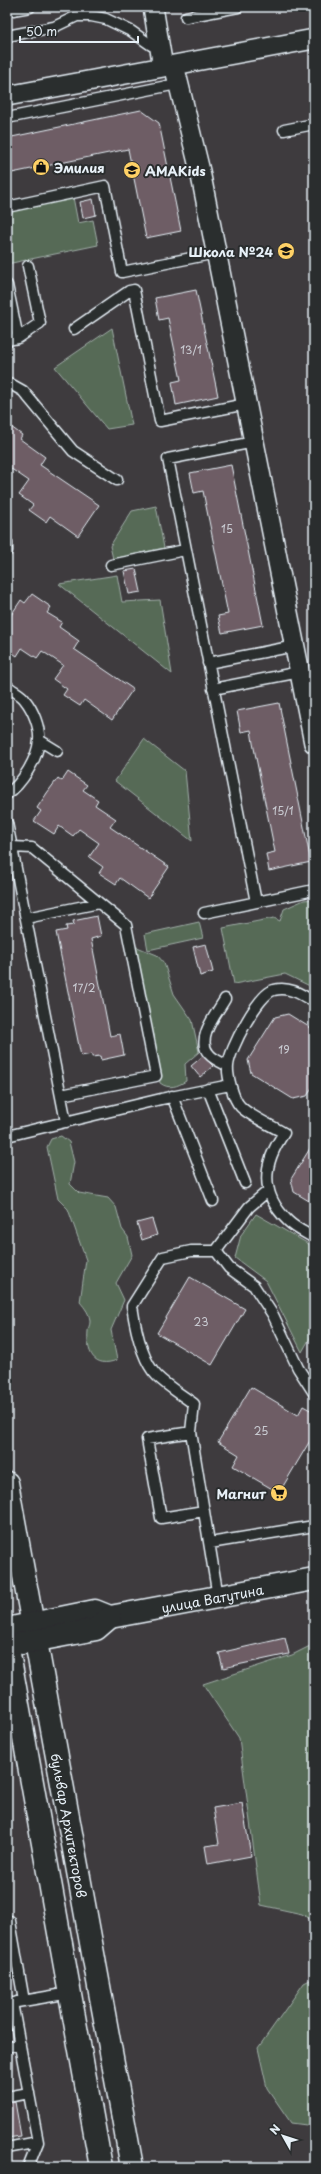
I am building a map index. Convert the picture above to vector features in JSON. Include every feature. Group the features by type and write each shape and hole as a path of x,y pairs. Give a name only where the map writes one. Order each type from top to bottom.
{"main road":[{"name":"бульвар Архитекторов","path":"7,1483 132,2167"},
{"name":"улица Ватутина","path":"7,1628 35,1632 96,1628 110,1617 314,1579"},
{"name":"улица Ватутина","path":"7,1645 35,1632"},
{"path":"7,1645 101,2167"}],"street":[{"path":"153,7 160,48 172,72 200,171 314,743"},
{"path":"7,96 172,72 314,39"}],"lane":[{"path":"7,11 30,7"},
{"path":"186,16 197,11 238,7"},
{"path":"7,36 54,27 77,16 91,16 106,18 131,30 151,45 160,48"},
{"path":"7,118 172,72"},
{"path":"284,130 314,124"},
{"path":"7,206 105,186 122,272 216,253"},
{"path":"7,340 18,338 40,323 28,266"},
{"path":"7,285 18,338"},
{"path":"74,329 129,291 134,290 160,422 246,404"},
{"path":"7,382 23,391 73,451 117,480"},
{"path":"254,442 168,460 256,902"},
{"path":"7,543 7,551"},
{"path":"111,565 186,550"},
{"path":"208,663 294,646"},
{"path":"213,689 300,672"},
{"path":"7,689 10,688 25,699 36,721 39,740 30,768 15,789 7,794"},
{"path":"39,740 58,751"},
{"path":"7,823 66,1122"},
{"path":"12,847 32,848 126,925 156,1076 61,1095"},
{"path":"204,913 314,890"},
{"path":"26,918 99,903"},
{"path":"314,1002 287,988 273,990 262,999 231,1049 228,1066 230,1085 240,1106 284,1133 273,1149 267,1169 269,1190 276,1207 289,1222 314,1238"},
{"path":"225,999 206,1033 204,1045 209,1054 228,1066"},
{"path":"7,1136 172,1096 230,1085"},
{"path":"208,1089 245,1184"},
{"path":"172,1096 213,1201"},
{"path":"216,1251 249,1207 269,1190"},
{"path":"216,1251 192,1251 163,1257 132,1306 136,1329 143,1351 156,1375 194,1404 191,1432 218,1597"},
{"path":"216,1251 229,1268 254,1286 273,1315 298,1368 314,1393"},
{"path":"191,1432 147,1439 161,1518 204,1511"},
{"path":"210,1543 314,1526"},
{"path":"7,1922 10,1921 24,2001"},
{"path":"28,2167 38,2142 20,2044 10,2003 70,1993"},
{"path":"7,2047 20,2044"},
{"path":"7,2097 29,2093"},
{"path":"7,2148 38,2142"}],"green space":[{"path":"73,197 78,223 93,220 98,245 7,264 7,210"},
{"path":"112,328 132,425 107,429 55,367"},
{"path":"156,506 164,548 113,559 110,546 132,511"},
{"path":"117,575 122,602 160,600 172,674 59,584"},
{"path":"144,739 185,771 192,841 115,781"},
{"path":"314,899 314,988 285,974 234,984 223,928 274,918 280,921 284,909 304,900"},
{"path":"199,922 203,938 148,950 145,934"},
{"path":"137,947 157,955 164,963 174,994 192,1020 199,1052 185,1064 186,1081 177,1086 170,1087 160,1083 154,1035 146,1016 132,950"},
{"path":"61,1136 69,1142 74,1162 70,1184 79,1193 108,1198 116,1207 122,1229 128,1237 132,1255 116,1283 124,1300 111,1330 117,1360 109,1362 102,1362 93,1357 88,1346 90,1319 87,1311 80,1302 86,1260 68,1209 58,1199 47,1147 51,1139"},
{"path":"256,1214 314,1247 314,1331 302,1352 266,1281 235,1258 241,1235"},
{"path":"314,1644 314,1922 302,1914 261,1905 239,1738 203,1684 292,1655"},
{"path":"314,1978 314,2126 291,2123 267,2088 258,2048 304,1983"}],"building":[{"path":"141,110 159,123 181,231 146,238 128,149 7,174 7,138"},
{"path":"93,199 96,215 83,218 80,202"},
{"path":"196,290 218,396 176,405 172,382 181,380 168,318 159,320 155,298"},
{"path":"7,424 22,435 20,439 45,457 40,465 99,505 78,536 50,516 46,522 29,510 33,505 19,495 29,481 7,466"},
{"path":"231,465 263,625 222,633 218,616 228,614 203,491 194,493 190,473"},
{"path":"136,569 141,592 129,594 124,571"},
{"path":"32,594 51,607 47,613 62,622 59,627 79,641 74,649 133,689 112,720 84,700 80,706 63,695 67,689 53,679 63,665 42,651 37,658 22,648 17,656 7,649 7,621 21,600 25,603"},
{"path":"279,703 311,862 269,871 266,854 275,852 251,730 241,732 237,711"},
{"path":"68,772 87,785 83,790 98,800 95,805 116,819 110,827 169,867 148,898 120,878 116,884 99,873 103,867 89,857 99,843 79,829 73,836 59,826 54,834 34,821 41,811 37,808 47,793 58,778 62,781"},
{"path":"97,916 101,936 91,939 110,1036 120,1034 124,1055 101,1060 100,1056 92,1057 92,1054 81,1056 56,932 67,930 66,926 74,925 73,921"},
{"path":"206,944 213,972 200,976 193,947"},
{"path":"288,1014 314,1030 314,1085 307,1096 293,1099 251,1073 248,1060 275,1017"},
{"path":"203,1056 213,1066 200,1077 191,1066"},
{"path":"314,1142 314,1204 294,1192 291,1179"},
{"path":"152,1219 157,1235 142,1240 137,1223"},
{"path":"190,1277 245,1309 212,1365 157,1333"},
{"path":"251,1387 298,1415 303,1406 314,1412 314,1434 279,1493 233,1466 239,1455 218,1442"},
{"path":"285,1638 289,1654 223,1668 219,1653"},
{"path":"242,1803 251,1856 208,1864 205,1846 219,1844 213,1808"},
{"path":"15,2102 21,2136 7,2138 7,2103"}],"place":[{"name":"Эмилия","path":"41,167"},
{"name":"AMAKids","path":"132,170"},
{"name":"Школа №24","path":"286,251"},
{"name":"Магнит","path":"279,1493"}]}
